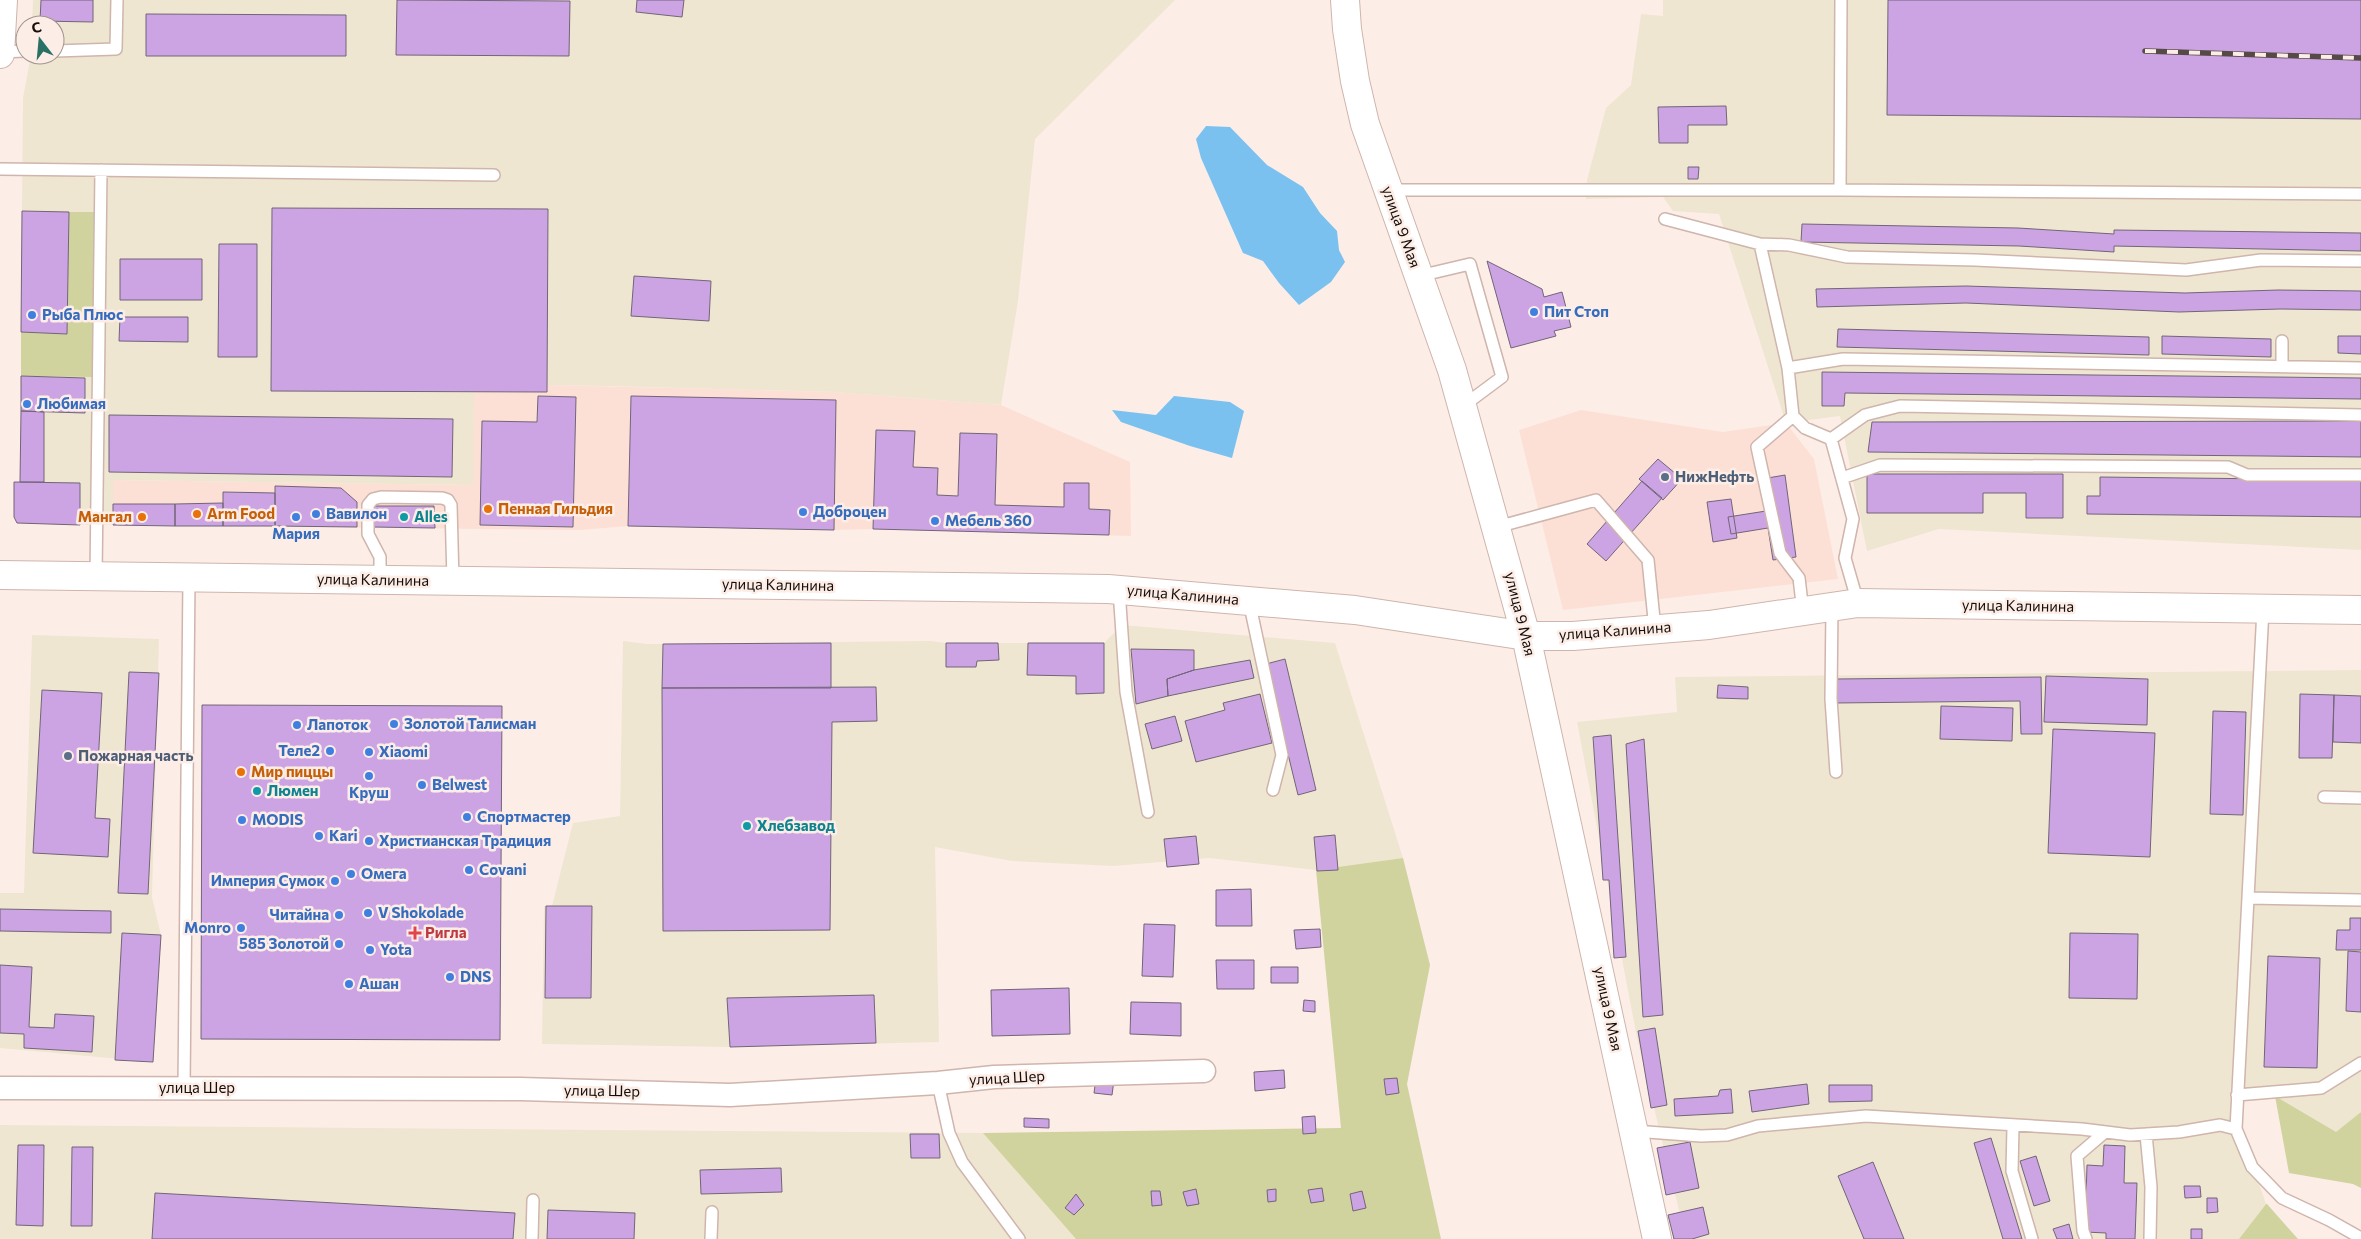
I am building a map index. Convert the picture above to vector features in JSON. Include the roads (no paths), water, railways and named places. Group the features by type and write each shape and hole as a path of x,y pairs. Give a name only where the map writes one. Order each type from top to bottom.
{"street":[{"path":"0,52 3,0"},
{"name":"улица 9 Мая","path":"1346,0 1347,30 1355,81 1365,124 1463,406 1526,636 1657,1239"},
{"name":"улица Калинина","path":"0,575 1119,590 1355,610 1526,636 1573,636 1709,625 1845,605 2361,610"},
{"name":"улица Шер","path":"0,1088 520,1089 730,1095 938,1083 994,1077 1204,1071"}],"lane":[{"path":"65,51 116,49 117,0"},
{"path":"1840,190 1841,0"},
{"path":"0,52 15,51"},
{"path":"0,169 494,175"},
{"path":"96,576 101,170"},
{"path":"1387,190 1840,190 2361,194"},
{"path":"1665,219 1760,244 1789,245 1847,258 1975,260 2186,270 2261,260 2361,262"},
{"path":"1760,244 1788,368 1793,416 1805,428 1831,439"},
{"path":"1419,276 1470,264 1502,377 1463,406"},
{"path":"2282,341 2282,366"},
{"path":"1788,368 1843,359 2361,368"},
{"path":"1831,439 1865,415 1900,406 2361,415"},
{"path":"1793,416 1758,447 1780,553 1798,578 1803,612"},
{"path":"1831,439 1854,519 1845,558 1845,605 1831,699 1836,772"},
{"path":"1842,478 1880,465 2228,467 2247,475 2361,476"},
{"path":"380,580 380,557 368,534 368,505 373,499 381,497 442,498 448,500 451,505 453,581"},
{"path":"1497,527 1596,500 1648,560 1655,629"},
{"path":"184,1088 188,578"},
{"path":"1119,590 1126,692 1148,812"},
{"path":"1249,601 1282,755 1273,790"},
{"path":"2263,609 2236,1129 2252,1167 2282,1198 2329,1220 2361,1238"},
{"path":"2324,797 2361,798"},
{"path":"2248,898 2361,900"},
{"path":"2237,1095 2321,1088 2361,1062"},
{"path":"938,1083 949,1133 962,1162 1019,1239"},
{"path":"1634,1130 1701,1136 1726,1135 1758,1126 1866,1116 2146,1134 2179,1132 2220,1125 2236,1129"},
{"path":"2013,1126 2012,1171 2032,1239"},
{"path":"2086,1239 2083,1231 2077,1156 2105,1132"},
{"path":"2146,1134 2151,1188 2150,1239"},
{"path":"532,1239 533,1200"},
{"path":"711,1239 712,1212"}],"water":[{"path":"1206,126 1230,127 1267,165 1303,187 1320,213 1337,231 1339,250 1345,262 1331,282 1299,305 1279,283 1263,261 1243,253 1201,158 1196,139"},
{"path":"1174,396 1230,402 1244,411 1232,458 1190,446 1121,422 1112,410 1156,415"}],"railway":[{"path":"2145,51 2361,58"}],"place":[{"name":"Пит Стоп","path":"1534,312"},
{"name":"Рыба Плюс","path":"32,315"},
{"name":"Любимая","path":"27,404"},
{"name":"НижНефть","path":"1665,477"},
{"name":"Пенная Гильдия","path":"488,509"},
{"name":"Доброцен","path":"803,512"},
{"name":"Arm Food","path":"197,514"},
{"name":"Вавилон","path":"316,514"},
{"name":"Мангал","path":"142,517"},
{"name":"Мария","path":"296,517"},
{"name":"Alles","path":"404,517"},
{"name":"Мебель 360","path":"935,521"},
{"name":"Золотой Талисман","path":"394,724"},
{"name":"Лапоток","path":"297,725"},
{"name":"Теле2","path":"330,751"},
{"name":"Xiaomi","path":"369,752"},
{"name":"Пожарная часть","path":"68,756"},
{"name":"Мир пиццы","path":"241,772"},
{"name":"Круш","path":"369,776"},
{"name":"Belwest","path":"422,785"},
{"name":"Люмен","path":"257,791"},
{"name":"Спортмастер","path":"467,817"},
{"name":"MODIS","path":"242,820"},
{"name":"Хлебзавод","path":"747,826"},
{"name":"Kari","path":"319,836"},
{"name":"Христианская Традиция","path":"369,841"},
{"name":"Covani","path":"469,870"},
{"name":"Омега","path":"351,874"},
{"name":"Империя Сумок","path":"335,881"},
{"name":"V Shokolade","path":"368,913"},
{"name":"Читайна","path":"339,915"},
{"name":"Monro","path":"241,928"},
{"name":"Ригла","path":"415,933"},
{"name":"585 Золотой","path":"339,944"},
{"name":"Yota","path":"370,950"},
{"name":"DNS","path":"450,977"},
{"name":"Ашан","path":"349,984"}]}
